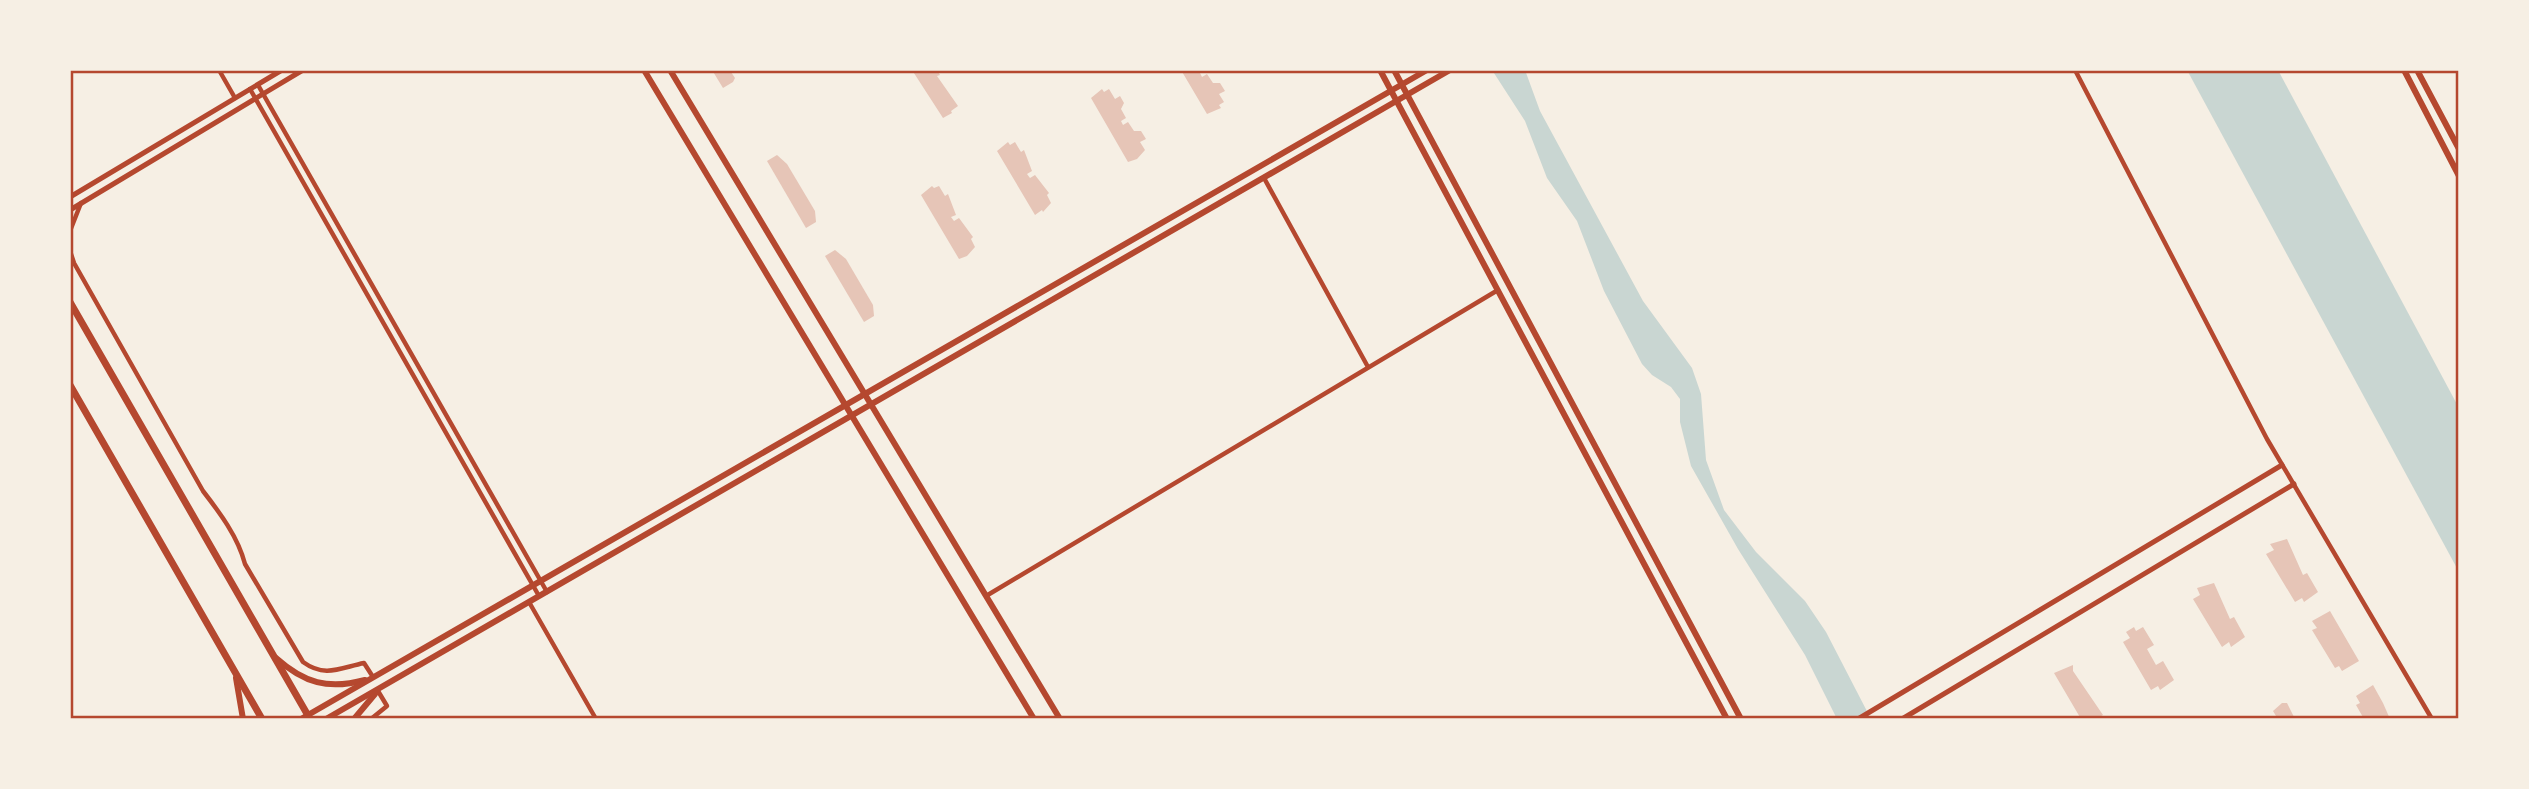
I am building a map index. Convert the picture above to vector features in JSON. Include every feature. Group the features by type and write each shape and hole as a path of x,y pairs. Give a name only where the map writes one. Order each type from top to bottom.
{"main road":[{"path":"644,70 1034,719"},
{"path":"670,70 1060,719"},
{"path":"1380,70 1727,719"},
{"path":"1394,70 1741,719"},
{"path":"70,302 306,718 1427,70"},
{"path":"326,719 1450,70"},
{"path":"2404,70 2459,176"},
{"path":"2417,70 2459,149"},
{"path":"70,385 262,719"},
{"path":"272,654 313,683 339,686 373,677"},
{"path":"235,673 243,705 243,719"},
{"path":"354,719 379,689"}],"street":[{"path":"219,70 235,98"},
{"path":"70,194 282,70"},
{"path":"70,209 303,70"},
{"path":"2075,70 2282,465 2432,719"},
{"path":"258,85 547,592"},
{"path":"250,89 539,596"},
{"path":"1264,178 1368,367"},
{"path":"70,231 81,203"},
{"path":"70,251 114,335 203,491 230,530 245,564 303,662 315,671 326,673 364,663 373,677"},
{"path":"986,596 1497,290"},
{"path":"1858,719 2282,465"},
{"path":"1902,719 2294,484"},
{"path":"529,602 596,719"},
{"path":"371,719 387,706 379,689"}],"shaded area":[{"path":"1492,70 1525,70 1540,111 1643,301 1692,368 1701,394 1706,460 1724,510 1756,552 1805,601 1826,632 1871,719 1837,719 1805,655 1738,549 1691,466 1680,422 1680,399 1671,387 1652,375 1642,364 1604,291 1577,221 1547,178 1525,121"},
{"path":"2187,70 2278,70 2459,408 2459,572"}],"building":[{"path":"712,70 734,70 731,72 735,78 723,88"},
{"path":"912,70 937,70 940,75 937,76 958,106 952,113 943,118"},
{"path":"1181,70 1204,70 1200,73 1202,77 1207,74 1213,83 1220,83 1225,91 1219,94 1224,102 1219,105 1221,108 1207,114"},
{"path":"1102,89 1104,92 1109,89 1115,99 1120,96 1124,103 1121,109 1126,118 1121,121 1123,125 1128,122 1134,131 1141,131 1146,139 1140,142 1145,150 1137,159 1128,162 1091,98"},
{"path":"1008,142 1010,145 1015,142 1021,152 1024,150 1032,171 1027,174 1030,178 1035,175 1049,193 1047,195 1051,203 1043,212 1042,210 1035,215 997,151"},
{"path":"777,155 787,164 815,211 816,222 806,228 767,161"},
{"path":"932,186 939,186 945,196 948,194 956,215 951,217 954,221 959,218 973,237 971,239 975,247 967,256 959,259 921,195"},
{"path":"835,250 846,259 873,305 874,316 864,322 825,256"},
{"path":"2287,539 2303,575 2307,573 2318,592 2304,602 2302,598 2295,602 2266,554 2274,550 2270,544"},
{"path":"2214,583 2230,619 2234,617 2245,637 2231,647 2229,642 2222,647 2193,599 2200,595 2197,588"},
{"path":"2330,611 2359,661 2342,671 2339,666 2335,668 2312,630 2317,628 2312,621"},
{"path":"2134,627 2136,631 2143,627 2154,645 2147,649 2156,665 2163,661 2174,680 2160,690 2158,686 2151,690 2123,642 2130,638 2126,632"},
{"path":"2073,665 2073,671 2103,715 2096,719 2081,719 2054,673"},
{"path":"2373,685 2390,719 2364,719 2356,705 2360,703 2356,696"},
{"path":"2282,703 2287,703 2295,719 2271,719 2276,716 2273,711"}]}
